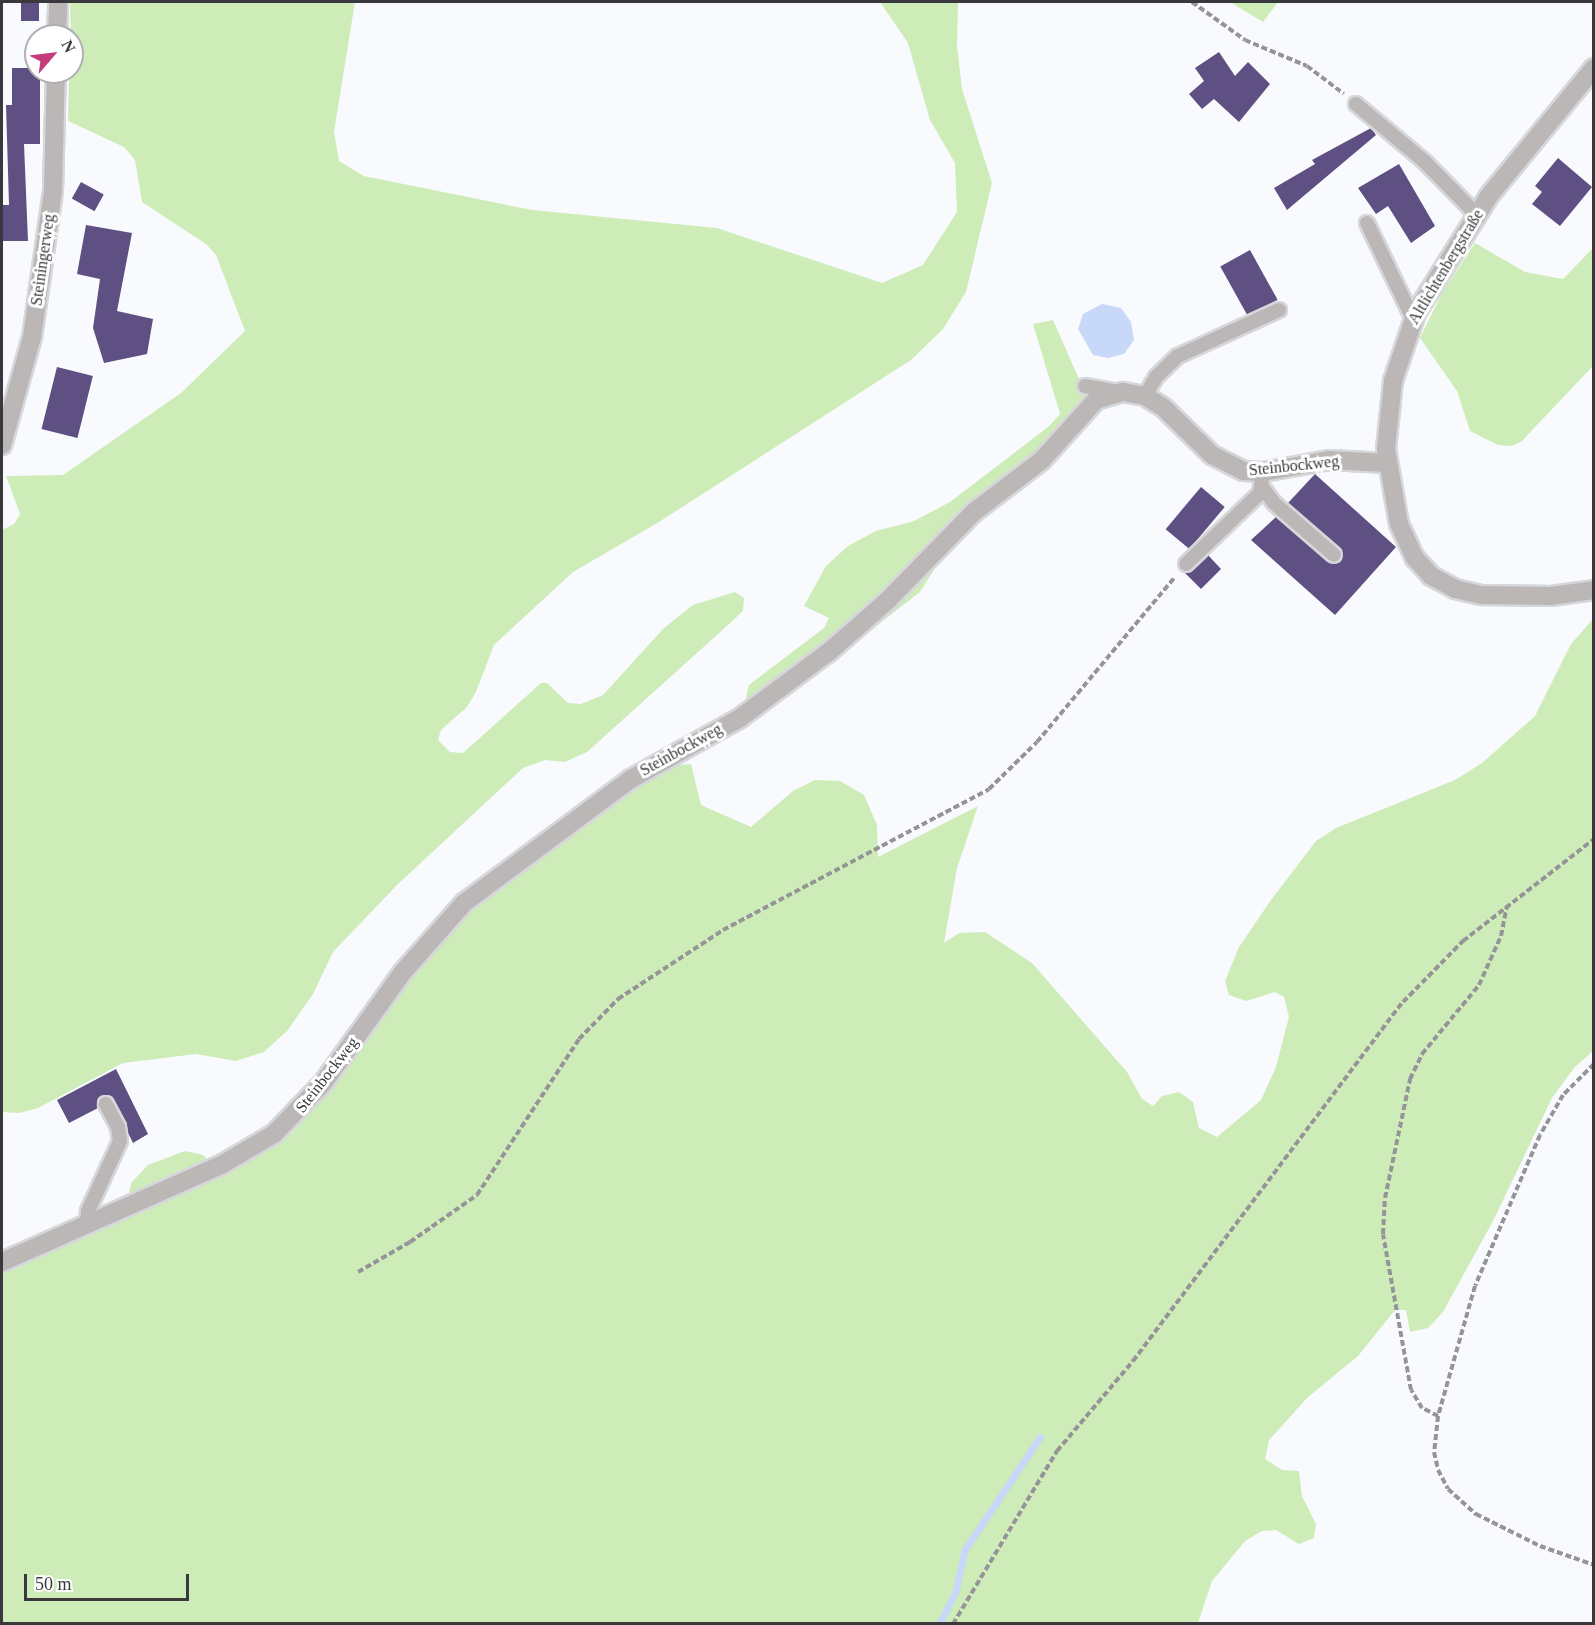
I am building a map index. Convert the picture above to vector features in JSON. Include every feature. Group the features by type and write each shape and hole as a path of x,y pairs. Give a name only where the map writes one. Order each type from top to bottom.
{"street":[{"path":"57,24 58,2"},
{"name":"Altlichtenbergstraße","path":"1593,68 1476,214 1413,319 1393,381 1386,463 1403,537 1420,565 1438,581 1482,595 1543,596 1593,590"},
{"name":"Steiningerweg","path":"2,445 32,337 53,191 56,84"},
{"path":"1118,392 1145,396"},
{"name":"Steinbockweg","path":"2,1262 223,1164 274,1134 324,1082 403,972 473,896 623,784 740,718 793,680 888,600 974,512 1042,460 1091,404 1118,392"},
{"name":"Steinbockweg","path":"1145,396 1222,463 1263,480 1322,460 1386,463"}],"lane":[{"path":"1356,104 1425,162 1476,214"},
{"path":"1366,223 1413,319"},
{"path":"1145,396 1156,377 1186,351 1279,310"},
{"path":"1085,386 1118,392"},
{"path":"1186,564 1263,480 1274,503 1334,555"},
{"path":"87,1225 88,1211 120,1142 118,1127 106,1104"}],"path":[{"path":"1192,2 1245,40 1315,70 1356,104"},
{"path":"358,1272 410,1242 477,1194 579,1039 618,999 723,930 989,789 1037,742 1186,564"},
{"path":"954,1623 1057,1451 1133,1361 1201,1266 1331,1102 1389,1019 1439,964 1507,906 1593,839"},
{"path":"1438,1416 1422,1408 1411,1390 1384,1243 1385,1198 1410,1079 1422,1054 1460,1009 1488,968 1501,936 1507,906"},
{"path":"1593,1064 1563,1095 1533,1152 1475,1286 1438,1416 1435,1461 1448,1489 1466,1507 1506,1532 1593,1565"}],"green space":[{"path":"70,2 355,2 334,132 339,161 364,176 532,210 717,228 882,283 923,265 957,212 955,163 930,120 908,43 880,2 958,2 957,46 962,89 992,183 966,292 943,329 911,360 659,522 573,572 494,645 476,692 467,707 441,730 438,740 450,752 463,753 541,683 547,683 568,703 581,704 603,695 664,628 693,605 735,592 744,598 743,611 587,752 565,762 545,760 523,768 397,885 333,952 313,994 287,1031 264,1052 236,1061 196,1054 123,1063 38,1108 19,1113 2,1112 2,530 14,524 20,514 6,476 63,475 181,393 245,331 216,255 206,244 142,202 135,160 124,147 68,121 69,84 84,84 84,24 71,24"},
{"path":"1230,2 1278,2 1263,22"},
{"path":"1475,243 1525,272 1563,279 1593,248 1593,366 1521,442 1511,446 1498,445 1470,431 1457,391 1420,338 1442,293"},
{"path":"1053,320 1086,395 1081,408 1040,454 962,525 920,592 776,704 762,709 750,704 746,697 749,685 824,628 829,618 804,606 826,566 848,546 876,531 914,521 950,502 1048,427 1060,414 1033,324"},
{"path":"1593,619 1593,1051 1574,1068 1552,1098 1493,1221 1443,1312 1428,1328 1410,1332 1406,1310 1395,1310 1358,1356 1307,1398 1269,1440 1265,1459 1282,1470 1299,1471 1302,1496 1316,1524 1314,1538 1299,1544 1276,1530 1262,1531 1245,1541 1212,1581 1198,1623 2,1623 2,1270 125,1216 131,1183 148,1165 185,1151 203,1155 223,1176 292,1133 324,1097 441,938 488,892 620,795 668,766 691,764 701,805 751,827 793,791 815,780 840,781 864,795 877,825 878,857 978,806 957,868 944,943 959,933 985,932 1032,963 1127,1072 1142,1099 1153,1106 1162,1096 1179,1092 1193,1102 1199,1128 1217,1137 1261,1100 1276,1067 1289,1017 1284,997 1275,992 1246,1001 1229,995 1225,981 1239,947 1271,900 1316,841 1336,828 1455,780 1482,763 1535,716 1571,644"}],"water":[{"path":"1102,304 1121,308 1131,322 1134,340 1124,354 1108,358 1093,355 1078,329 1083,314"}],"building":[{"path":"21,2 39,2 39,21 21,21"},
{"path":"1219,52 1235,76 1248,62 1270,84 1239,122 1214,99 1202,109 1189,94 1204,81 1195,68"},
{"path":"12,68 24,68 24,84 40,84 40,144 24,144 28,241 2,241 2,205 9,205 6,105 12,105"},
{"path":"1371,128 1376,135 1287,210 1274,188 1315,164 1312,160"},
{"path":"1558,158 1592,187 1560,226 1532,204 1542,192 1535,186"},
{"path":"1399,164 1435,226 1411,243 1388,206 1376,214 1358,188"},
{"path":"81,182 104,195 95,211 72,199"},
{"path":"86,225 132,233 117,311 153,319 147,354 104,363 93,328 100,279 77,274"},
{"path":"1250,250 1278,300 1248,316 1220,266"},
{"path":"57,367 93,376 77,438 42,429"},
{"path":"1315,474 1396,547 1335,615 1251,540 1276,517 1328,562 1340,561 1340,548 1288,503"},
{"path":"1201,487 1225,507 1189,549 1166,529"},
{"path":"1208,555 1221,569 1201,589 1185,573"},
{"path":"116,1069 148,1134 133,1143 110,1096 101,1096 98,1108 69,1123 57,1100"}],"waterway":[{"path":"939,1624 956,1590 964,1551 1040,1437"}]}
